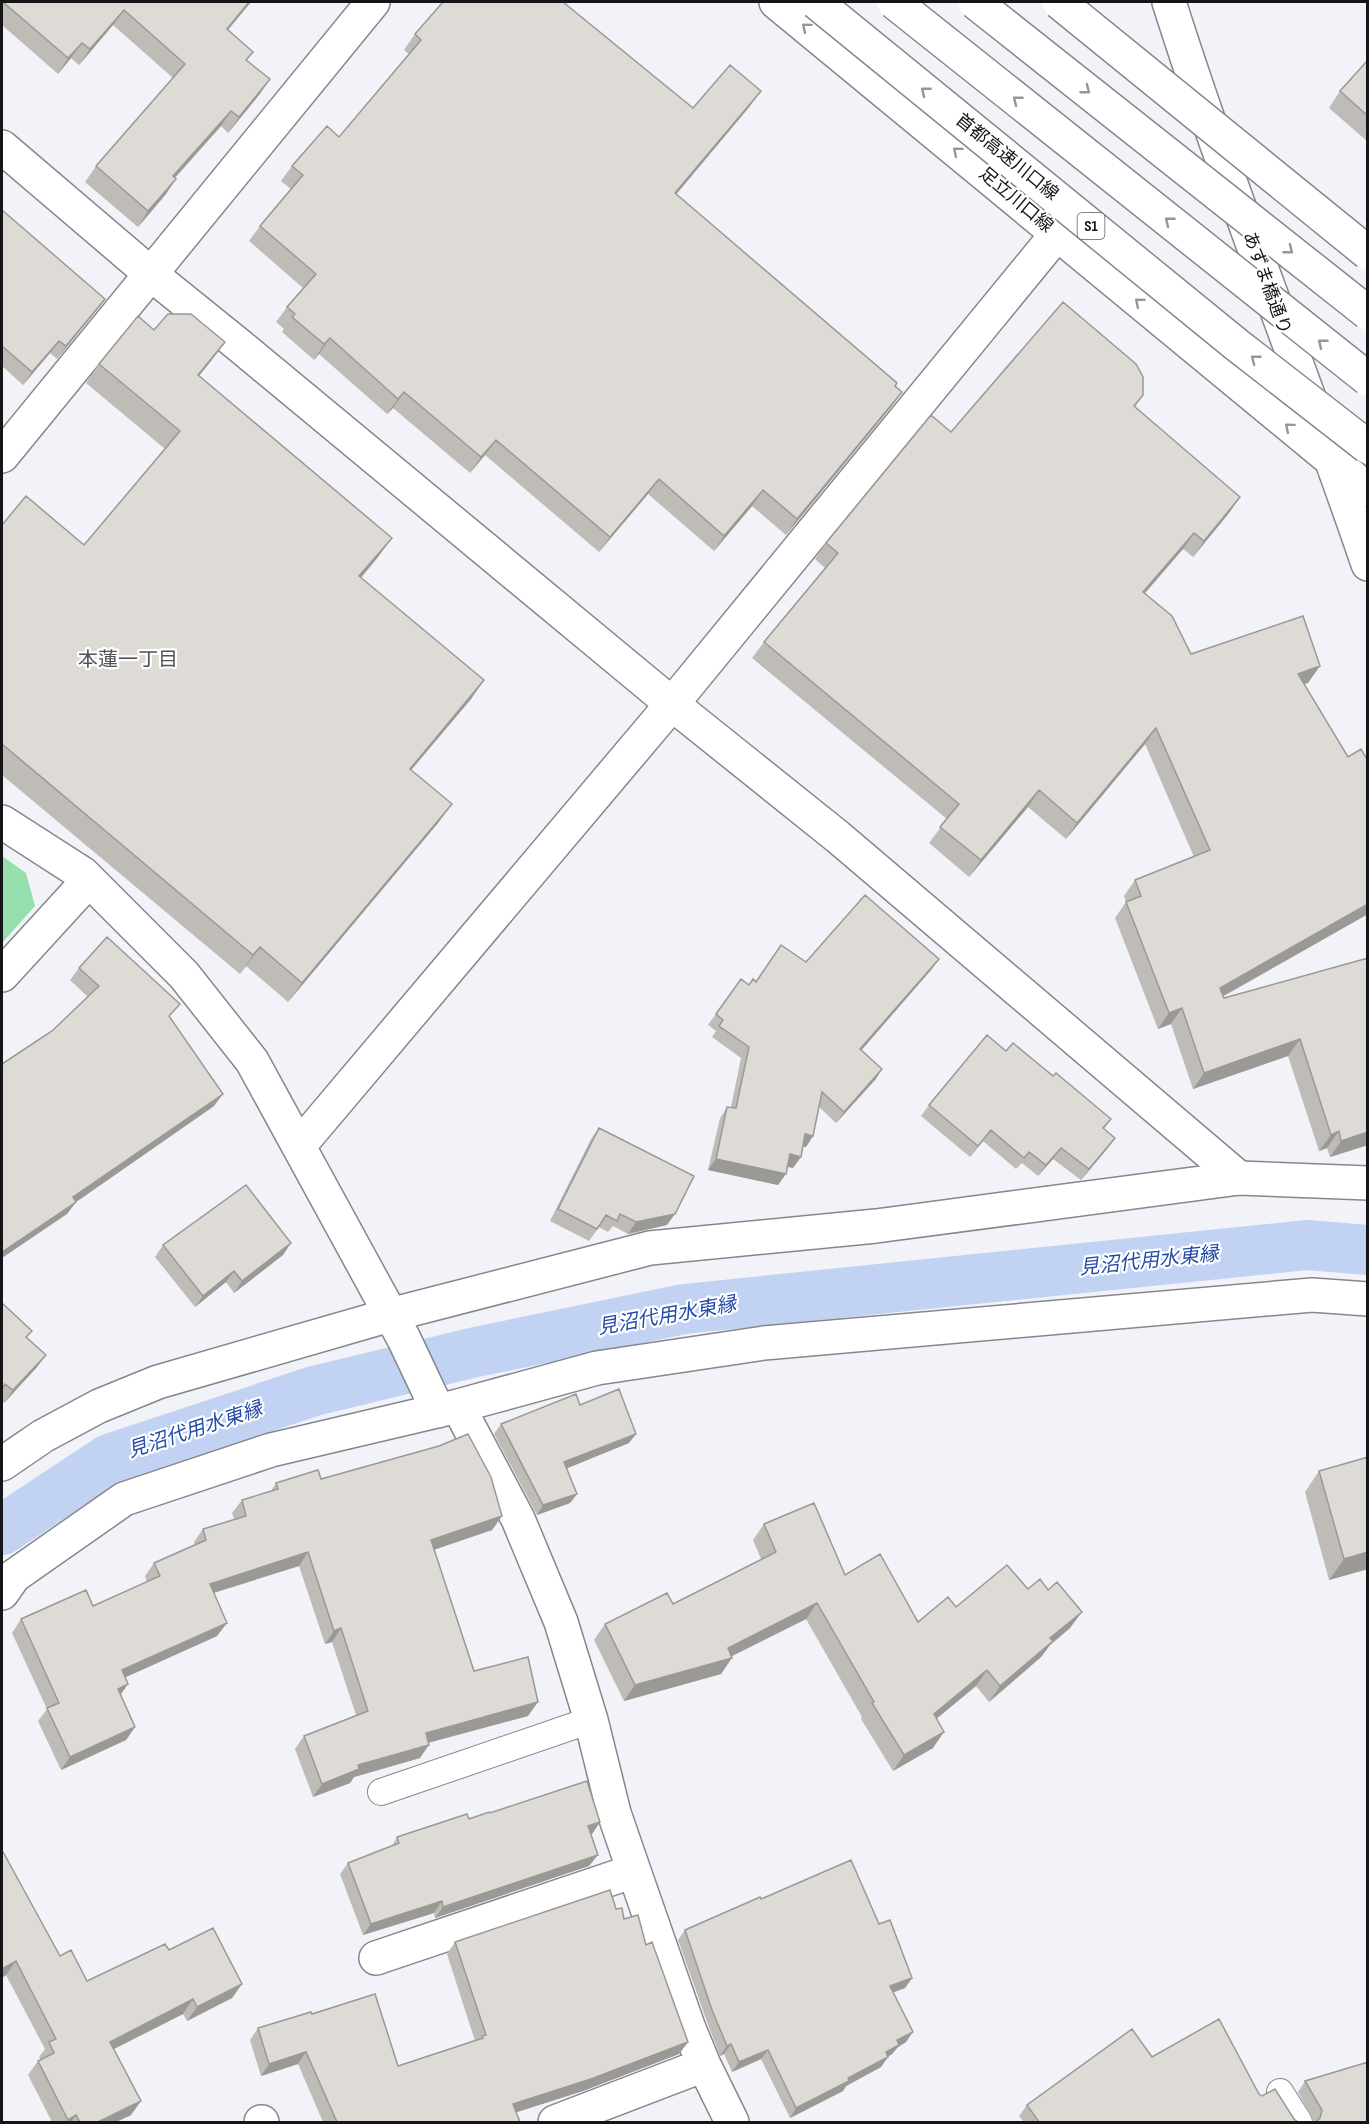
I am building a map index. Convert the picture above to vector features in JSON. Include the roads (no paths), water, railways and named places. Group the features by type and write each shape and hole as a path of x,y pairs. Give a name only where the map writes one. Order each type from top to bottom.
{"main road":[{"path":"2,456 373,2"},
{"name":"足立川口線","path":"776,2 1368,490"},
{"name":"首都高速川口線","path":"816,2 1237,345 1368,447"},
{"path":"894,2 1368,379"},
{"path":"975,2 1368,313"},
{"path":"1059,2 1368,253"},
{"path":"1078,2 1368,236"},
{"name":"あずま橋通り","path":"1169,2 1201,103 1334,463 1368,564"},
{"path":"2,147 152,275 672,704 838,837 1239,1178"},
{"path":"299,1146 672,704 1057,234"},
{"path":"2,822 83,874 184,975 252,1062 397,1327 443,1405 518,1519 561,1622 591,1720 614,1813 634,1871 704,2065 732,2122"},
{"path":"2,975 89,880"},
{"path":"2,1464 43,1437 99,1406 158,1382 397,1327 650,1248 876,1226 1239,1178 1368,1183"},
{"path":"2,1593 15,1576 124,1499 271,1450 597,1368 764,1343 1312,1295 1368,1299"},
{"path":"376,1958 634,1871"},
{"path":"555,2122 704,2065"}],"lane":[{"path":"381,1792 591,1720"},
{"path":"1280,2092 1299,2122"}],"waterway":[{"name":"見沼代用水東縁","path":"2,1530 109,1459 314,1391 476,1352 684,1309 1307,1245 1368,1250"}],"district":[{"name":"本蓮一丁目","path":"128,660"}]}
